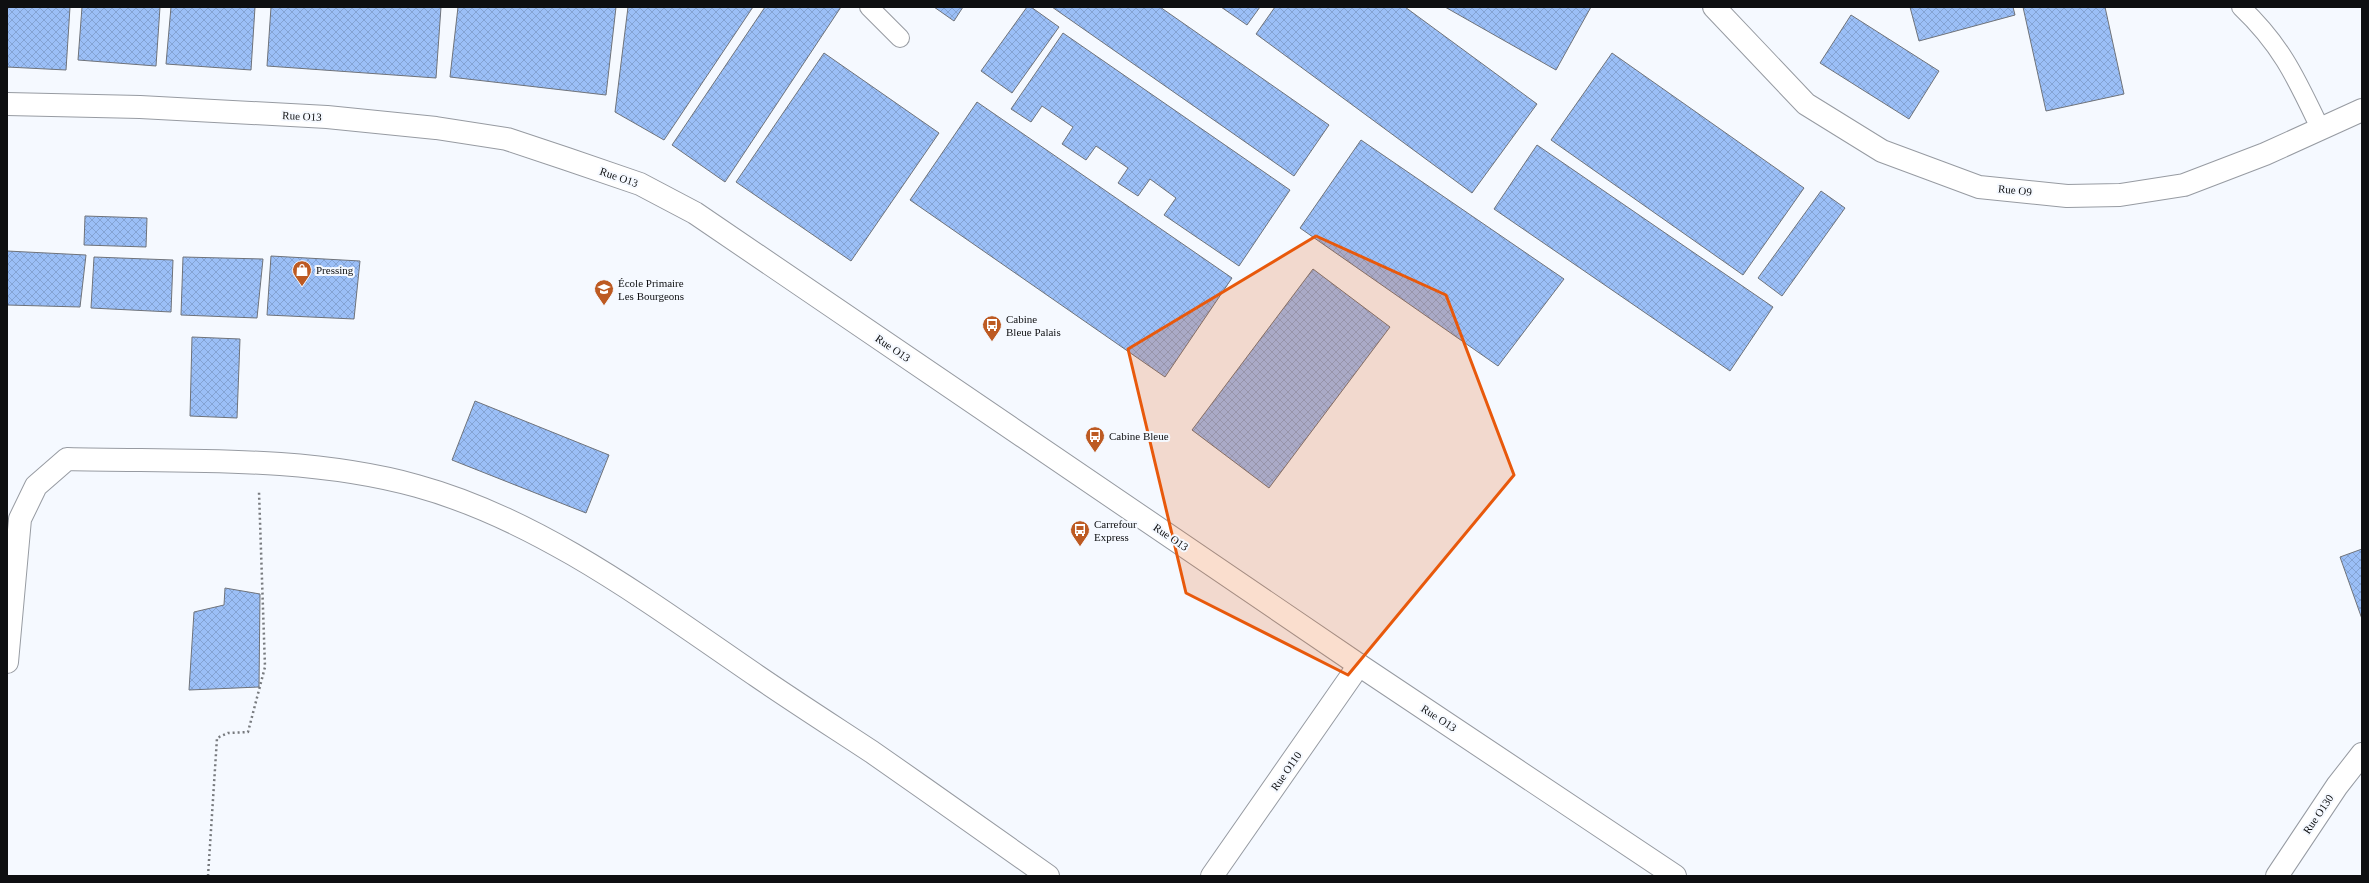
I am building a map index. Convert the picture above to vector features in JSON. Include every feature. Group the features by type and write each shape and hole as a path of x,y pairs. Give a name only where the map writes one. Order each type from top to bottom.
{"street":[{"name":"Rue O9","path":"1714,7 1806,104 1882,151 1979,187 2067,196 2120,195 2184,185 2265,154 2362,110"},
{"name":"Rue O13","path":"7,104 140,107 327,117 436,128 507,140 640,184 695,213 1359,665 1675,876"},
{"path":"7,662 20,519 36,486 67,459 258,464 359,472 419,486 472,505 547,540 628,587 872,752 1048,876"},
{"name":"Rue O110","path":"1212,876 1359,665"},
{"name":"Rue O130","path":"2276,876 2337,786 2362,754"}],"lane":[{"path":"869,7 900,38"},
{"path":"2241,7 2279,48 2293,70 2320,128"}],"path":[{"path":"208,876 217,738 228,733 248,732 265,667 258,464"}],"highlighted area":[{"path":"1316,236 1446,295 1514,475 1348,675 1186,593 1128,349"}],"building":[{"path":"7,7 70,7 66,70 7,67"},
{"path":"82,7 160,7 156,66 78,60"},
{"path":"171,7 255,7 251,70 166,64"},
{"path":"271,7 441,7 436,78 267,66"},
{"path":"458,7 616,7 606,95 450,77"},
{"path":"628,7 753,7 664,140 615,112"},
{"path":"765,7 841,7 725,182 672,145"},
{"path":"934,7 963,7 954,21"},
{"path":"1027,7 1031,7 1059,27 1012,93 981,71"},
{"path":"1052,7 1160,7 1329,125 1294,176"},
{"path":"1221,7 1260,7 1247,25"},
{"path":"1275,7 1405,7 1537,104 1472,193 1256,34"},
{"path":"1445,7 1591,7 1556,70"},
{"path":"1910,7 2013,7 2015,15 1919,41"},
{"path":"2023,7 2105,7 2124,94 2046,111"},
{"path":"1851,15 1939,71 1909,119 1820,63"},
{"path":"1063,33 1290,190 1239,266 1164,215 1176,198 1150,179 1138,196 1118,183 1128,168 1096,146 1086,160 1062,144 1073,127 1042,106 1031,122 1011,109"},
{"path":"824,53 939,133 851,261 736,182"},
{"path":"1612,53 1804,188 1743,275 1551,140"},
{"path":"977,102 1232,278 1165,377 910,200"},
{"path":"1361,140 1564,279 1498,366 1300,228"},
{"path":"1537,145 1773,307 1730,371 1494,209"},
{"path":"1821,191 1845,208 1782,296 1758,278"},
{"path":"85,216 147,218 146,247 84,245"},
{"path":"7,251 86,255 80,307 7,305"},
{"path":"271,256 360,261 354,319 267,315"},
{"path":"94,257 173,260 171,312 91,308"},
{"path":"183,257 263,259 257,318 181,315"},
{"path":"1313,269 1390,327 1269,488 1192,430"},
{"path":"192,337 240,339 237,418 190,416"},
{"path":"475,401 609,455 586,513 452,460"},
{"path":"2362,549 2362,619 2340,557"},
{"path":"225,588 260,594 259,687 189,690 194,612 224,605"}],"place":[{"name":"Pressing","path":"302,287"},
{"name":"École Primaire Les Bourgeons","path":"604,306"},
{"name":"Cabine Bleue Palais","path":"992,342"},
{"name":"Cabine Bleue","path":"1095,453"},
{"name":"Carrefour Express","path":"1080,547"}]}
